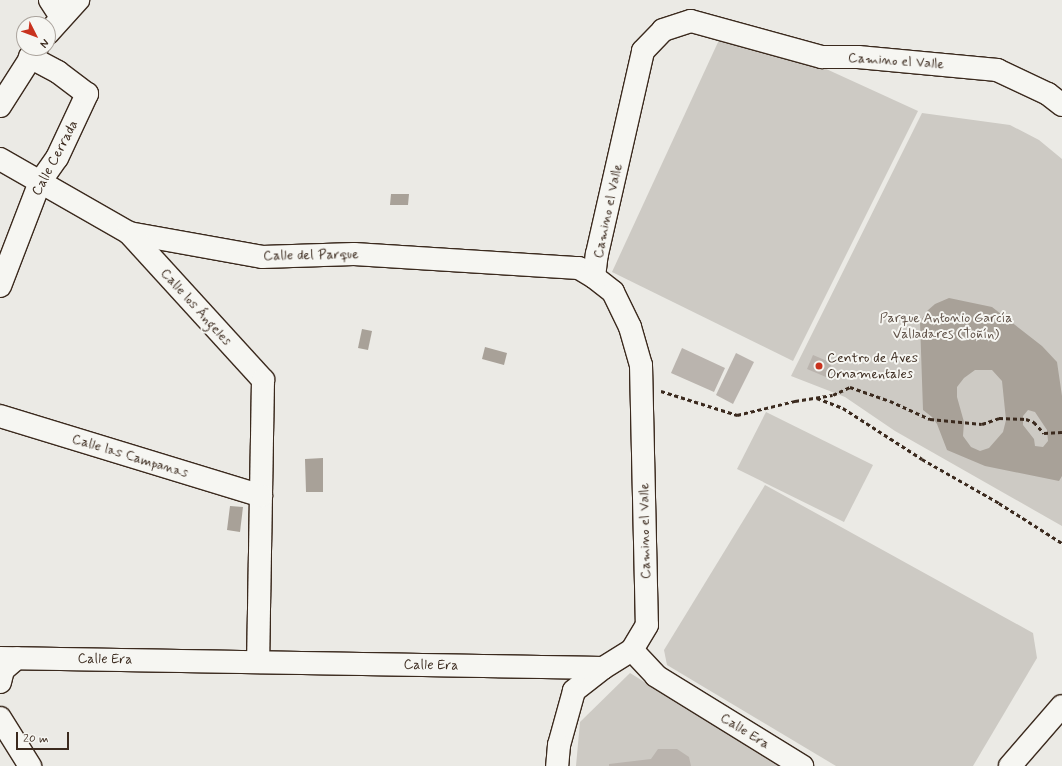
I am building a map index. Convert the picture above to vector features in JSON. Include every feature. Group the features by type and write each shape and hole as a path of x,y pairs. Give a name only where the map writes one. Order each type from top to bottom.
{"street":[{"path":"54,16 78,0"},
{"name":"Camino el Valle","path":"557,766 559,745 574,691 603,668 632,650 647,625 641,365 630,327 613,292 594,277 597,254 643,51 662,30 691,21 822,57 858,57 997,70 1048,94 1062,105"},
{"path":"0,106 31,56"},
{"name":"Calle Cerrada","path":"0,286 40,182 57,158 87,94 38,56"},
{"name":"Calle del Parque","path":"0,158 129,233 262,257 354,254 579,268 594,277"},
{"name":"Calle los Ángeles","path":"129,233 263,380 261,496"},
{"name":"Calle las Campanas","path":"0,416 261,496"},
{"path":"258,662 261,496"},
{"name":"Calle Era","path":"632,650 656,676 802,766"},
{"path":"0,682 8,658"},
{"name":"Calle Era","path":"8,658 603,668"},
{"path":"1010,766 1062,706"},
{"path":"0,718 30,766"}],"path":[{"path":"641,385 736,414 795,400 833,395 850,387 890,401 930,419 982,424 999,418 1026,419 1034,422 1044,433 1062,432"},
{"path":"816,398 843,408 922,460 999,503 1062,542"}],"green space":[{"path":"719,40 800,57 918,111 793,361 612,272"},
{"name":"Parque Antonio García Valladares (Toñín)","path":"922,113 1010,125 1039,140 1062,159 1062,526 895,431 845,397 791,376"},
{"path":"766,412 873,465 844,522 737,469"},
{"path":"765,485 1033,633 1037,658 973,766 836,766 667,665 664,650"},
{"path":"630,673 780,766 576,766 580,722"}],"shaded area":[{"path":"391,194 409,194 408,205 390,205"},
{"path":"949,298 992,307 1042,346 1057,362 1062,396 1062,476 1059,481 985,466 947,450 937,424 932,417 923,410 920,322 927,311 935,304","holes":["975,370 992,370 1002,381 1006,420 1003,432 989,448 980,451 971,447 963,436 964,422 957,397 957,387 964,378","1028,410 1035,412 1047,430 1048,441 1043,447 1035,446 1034,439 1023,425 1023,416"]},
{"path":"362,329 372,331 368,350 358,348"},
{"path":"485,347 507,353 504,365 482,359"},
{"path":"323,458 323,492 306,492 305,459"},
{"path":"230,506 243,507 240,532 227,530"}],"building":[{"path":"682,348 725,368 714,392 671,373"},
{"path":"736,353 754,362 733,404 716,395"},
{"name":"Centro de Aves Ornamentales","path":"813,355 832,363 826,377 807,369"},
{"path":"658,749 677,749 689,757 691,766 609,766 609,764 651,759"}],"place":[{"name":"Centro de Aves Ornamentales","path":"819,366"}]}
